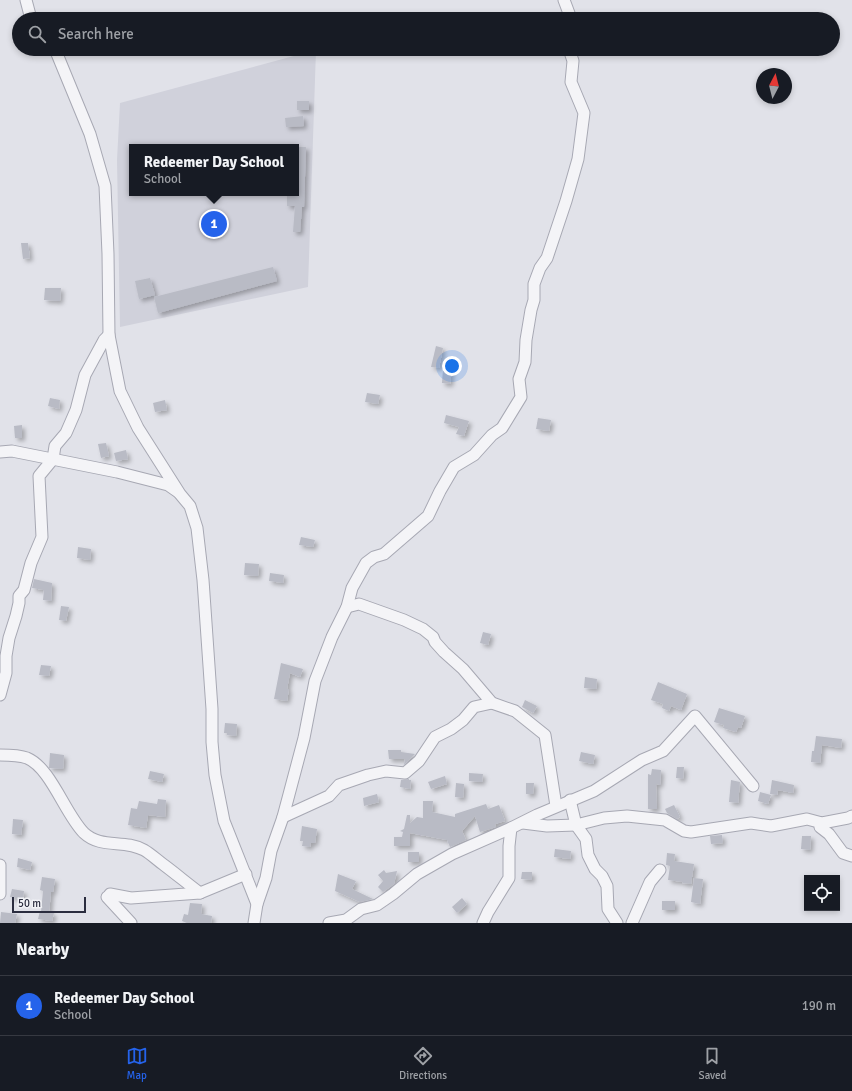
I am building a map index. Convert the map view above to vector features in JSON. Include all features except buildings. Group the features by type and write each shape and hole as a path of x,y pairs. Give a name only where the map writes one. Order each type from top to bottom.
{"street":[{"path":"26,0 29,12"},
{"path":"564,0 568,12"},
{"path":"58,56 90,134 105,186 109,335 120,391 138,428 180,494 190,506 197,528 203,580 215,775 224,821 257,904"},
{"path":"254,923 257,904 266,878 271,851 283,817 304,738 315,681 332,637 347,607 352,588 366,563 374,557 384,554 428,516 454,467 474,454 492,435 502,428 521,397 519,379 525,362 526,340 534,300 534,284 540,268 548,258 578,159 584,113 571,82 573,61 571,56"},
{"path":"0,695 9,638 20,603 19,596 24,590 27,575 42,537 39,476 53,459 55,446 66,433 76,410 85,376 104,340 109,335"},
{"path":"0,452 12,451 118,472 168,485 180,494"},
{"path":"347,607 359,604 404,620 423,629 433,637 435,642 444,652 463,669 492,703 515,711 545,736 556,806"},
{"path":"283,817 329,796 339,785 368,775 386,771 405,773 419,761 435,737 451,729 463,720 474,707 492,703"},
{"path":"329,923 346,922 361,909 377,905 417,874 452,854 523,823 537,814 594,791 642,760 663,751 695,716 753,786"},
{"path":"0,755 12,755 28,758 40,768 59,794 76,824 94,840 132,844 145,850 200,893"},
{"path":"570,800 576,825 586,839 588,855 595,869 602,876 608,886 608,909 617,923"},
{"path":"523,823 546,826 576,825 604,818 627,816 666,820 684,830 691,832 751,823 771,826 807,819 822,823 852,816"},
{"path":"820,827 829,834 843,853 852,856"},
{"path":"483,923 509,878 509,846 511,828"},
{"path":"0,866 0,894"},
{"path":"632,923 650,882 660,870"},
{"path":"131,923 108,895 131,898 200,893 246,874"}],"shaded area":[{"path":"294,56 316,56 308,287 120,327 117,160 120,103"}],"place":[{"name":"Redeemer Day School","path":"214,224"}]}
